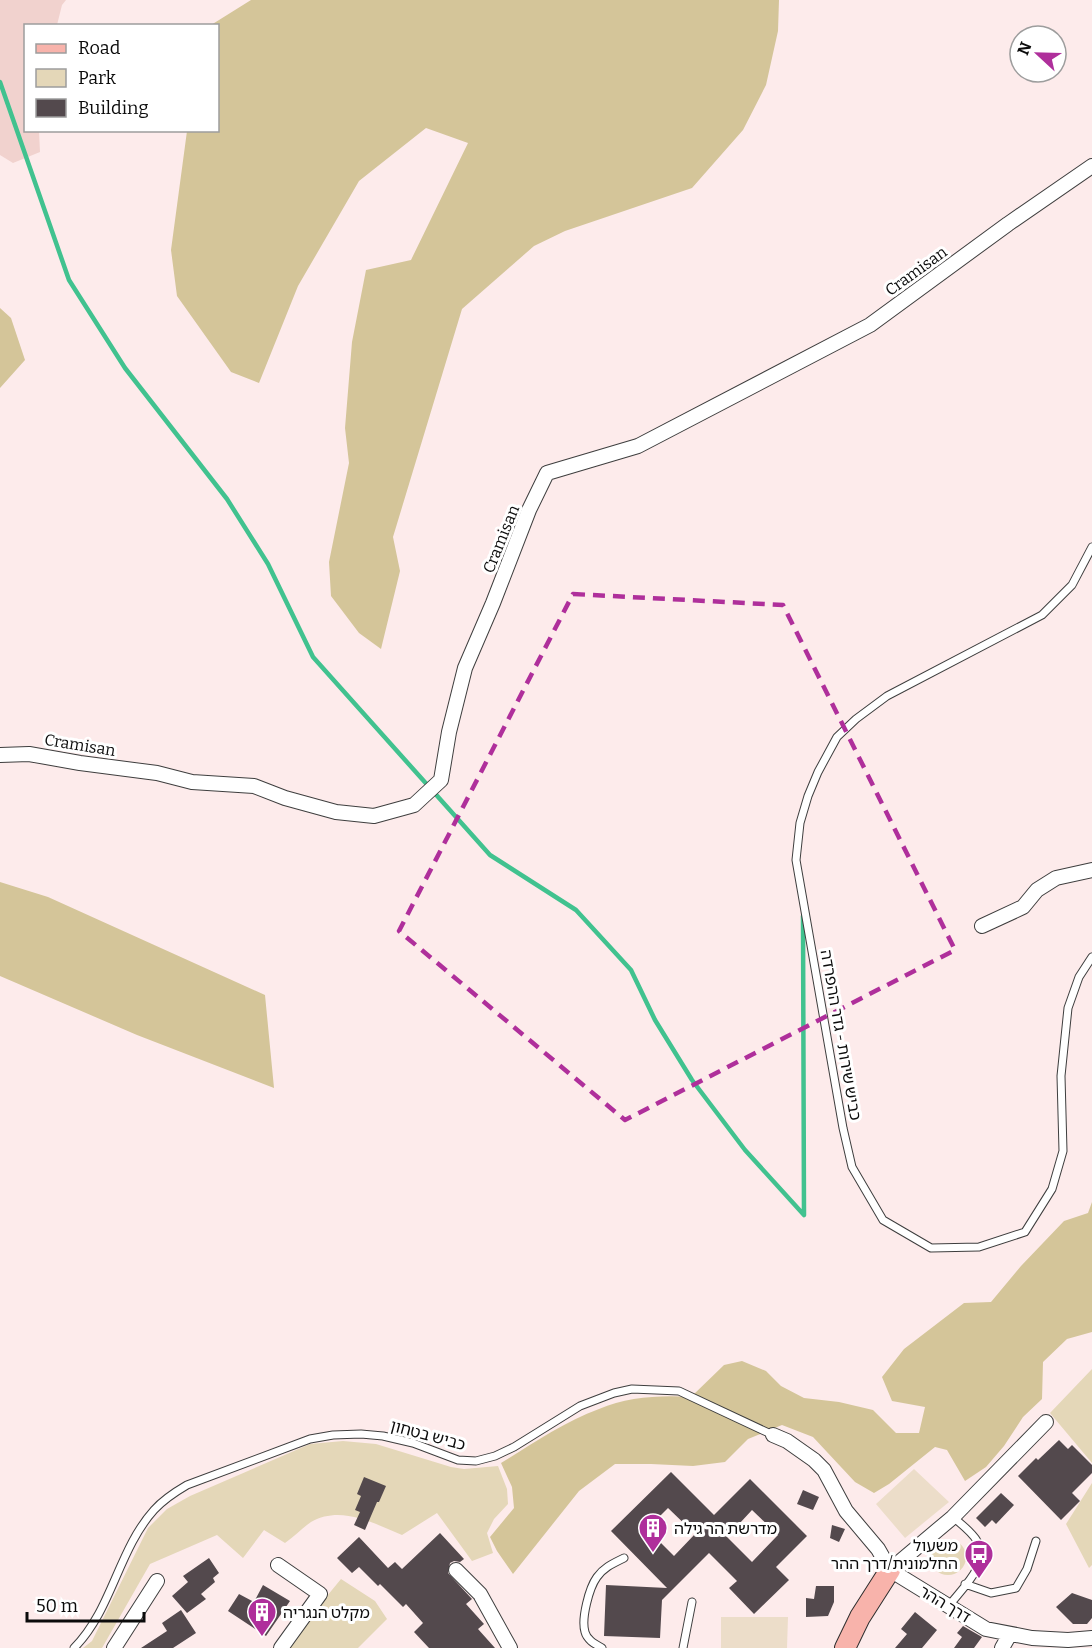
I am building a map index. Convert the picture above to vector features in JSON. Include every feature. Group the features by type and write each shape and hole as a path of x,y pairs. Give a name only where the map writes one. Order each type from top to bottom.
{"street":[{"name":"Cramisan","path":"0,755 29,754 157,773 192,782 254,786 285,798 336,812 374,816 414,805 441,780 449,732 465,668 529,510 547,473 639,446 870,325 1092,166"},
{"path":"982,926 1023,907 1037,890 1056,878 1092,870"},
{"path":"845,1648 860,1617 890,1570 953,1517 1046,1422"},
{"path":"773,1435 787,1441 824,1470 846,1511 878,1549 890,1570"},
{"path":"278,1565 320,1594 281,1648"},
{"path":"456,1570 480,1594 510,1648"},
{"name":"דרך ההר","path":"890,1570 986,1629 1032,1638 1068,1640 1092,1638"},
{"path":"114,1648 157,1581"},
{"path":"1002,1648 1010,1634"}],"lane":[{"name":"כביש שירות - גדר ההפרדה","path":"1092,547 1072,585 1042,615 887,696 837,737 818,772 800,823 796,860 843,1128 852,1167 882,1220 931,1248 979,1247 1025,1232 1052,1189 1063,1151 1060,1076 1068,1008 1079,977 1092,957"},
{"name":"כביש בטחון","path":"74,1648 91,1627 140,1530 153,1511 171,1494 187,1485 310,1439 333,1434 383,1436 413,1443 458,1460 476,1461 495,1456 514,1447 580,1406 632,1389 679,1391 773,1435"},
{"path":"948,1607 980,1564 981,1552 977,1540 953,1517"},
{"path":"965,1584 991,1593 1016,1588 1027,1569 1036,1541"},
{"path":"602,1648 590,1640 585,1633 584,1621 590,1591 597,1576 608,1566 624,1558"},
{"path":"683,1648 692,1602"}],"highlighted area":[{"path":"573,594 783,605 955,950 625,1120 399,931"}],"shaded area":[{"path":"0,0 66,0 62,5 57,24 24,24 24,132 39,132 40,152 13,163 0,155"},
{"path":"251,0 779,0 778,31 766,85 743,130 692,188 565,231 534,246 462,309 393,537 400,571 381,649 359,633 331,596 329,562 349,463 345,428 352,342 366,270 411,260 468,143 426,128 359,181 298,286 259,383 231,372 177,296 171,250 187,132 219,132 219,24 213,24"},
{"path":"0,308 11,318 25,360 0,388"},
{"path":"0,882 48,897 265,995 274,1088 137,1035 0,976"},
{"path":"1092,1202 1092,1332 1067,1339 1043,1362 1042,1399 1023,1417 1004,1446 986,1467 965,1481 947,1450 935,1447 889,1484 874,1493 855,1482 813,1437 782,1425 748,1439 725,1462 693,1466 615,1464 579,1491 513,1574 497,1551 490,1537 514,1508 512,1487 501,1463 561,1427 610,1405 644,1398 691,1397 724,1365 742,1361 766,1371 781,1386 804,1398 839,1402 873,1410 896,1433 919,1433 925,1407 892,1401 882,1377 904,1349 964,1303 991,1302 1021,1266 1064,1221 1088,1213"},
{"path":"914,1469 949,1502 905,1538 876,1504"},
{"path":"721,1617 788,1617 787,1648 721,1648"}],"green space":[{"path":"1092,1369 1092,1463 1050,1413"},
{"path":"343,1441 376,1444 451,1467 464,1469 498,1466 507,1489 508,1504 494,1519 487,1533 493,1553 472,1561 437,1513 402,1535 368,1521 345,1515 322,1517 311,1522 285,1543 264,1530 243,1558 217,1535 150,1564 102,1648 83,1648 92,1641 148,1528 167,1509 190,1496 310,1444"},
{"path":"1092,1483 1092,1565 1089,1568 1066,1524"},
{"path":"948,1539 961,1544 966,1557 961,1570 948,1575 935,1570 930,1557 935,1544"},
{"path":"341,1579 375,1601 387,1619 358,1648 289,1648 295,1635"}],"building":[{"path":"1059,1440 1068,1449 1072,1445 1092,1465 1092,1473 1072,1493 1080,1501 1061,1520 1018,1476"},
{"name":"מדרשת הר גילה","path":"671,1472 714,1515 750,1479 807,1536 776,1567 789,1580 754,1614 729,1588 737,1581 709,1553 662,1600 660,1638 604,1636 606,1585 667,1588 611,1531","holes":["668,1508 695,1534 674,1556 647,1529","752,1510 778,1535 752,1562 727,1537"]},
{"path":"364,1477 386,1486 365,1530 354,1525 360,1512 355,1510 361,1496 357,1494"},
{"path":"803,1490 819,1497 813,1510 797,1504"},
{"path":"1001,1493 1014,1505 996,1524 992,1520 985,1527 976,1518"},
{"path":"832,1525 845,1529 839,1542 830,1538"},
{"path":"440,1533 464,1559 450,1563 448,1573 472,1599 466,1604 484,1624 478,1629 495,1648 429,1648 414,1632 423,1623 406,1604 403,1607 359,1567 352,1573 337,1558 359,1537 388,1568 395,1562 402,1569"},
{"path":"209,1558 219,1573 213,1578 215,1582 201,1594 206,1599 187,1613 172,1596 188,1582 183,1576"},
{"path":"263,1585 290,1601 266,1636 228,1611 239,1594 254,1602"},
{"path":"816,1586 834,1586 834,1602 828,1616 806,1617 806,1598 814,1599"},
{"path":"1072,1593 1092,1600 1092,1618 1087,1624 1073,1624 1056,1607"},
{"path":"181,1610 196,1633 173,1648 141,1648 167,1631 162,1623"},
{"path":"915,1612 937,1630 922,1648 895,1648 907,1634 901,1629"},
{"path":"963,1626 982,1637 974,1648 954,1648 962,1637 957,1633"}],"waterway":[{"path":"0,82 69,280 125,368 227,499 268,564 313,657 490,855 576,910 631,970 655,1020 692,1080 745,1150 804,1215 803,916"}],"place":[{"name":"מדרשת הר גילה","path":"653,1554"},
{"name":"משעול החלמונית/דרך ההר","path":"979,1580"},
{"name":"מקלט הנגריה","path":"262,1638"}]}
